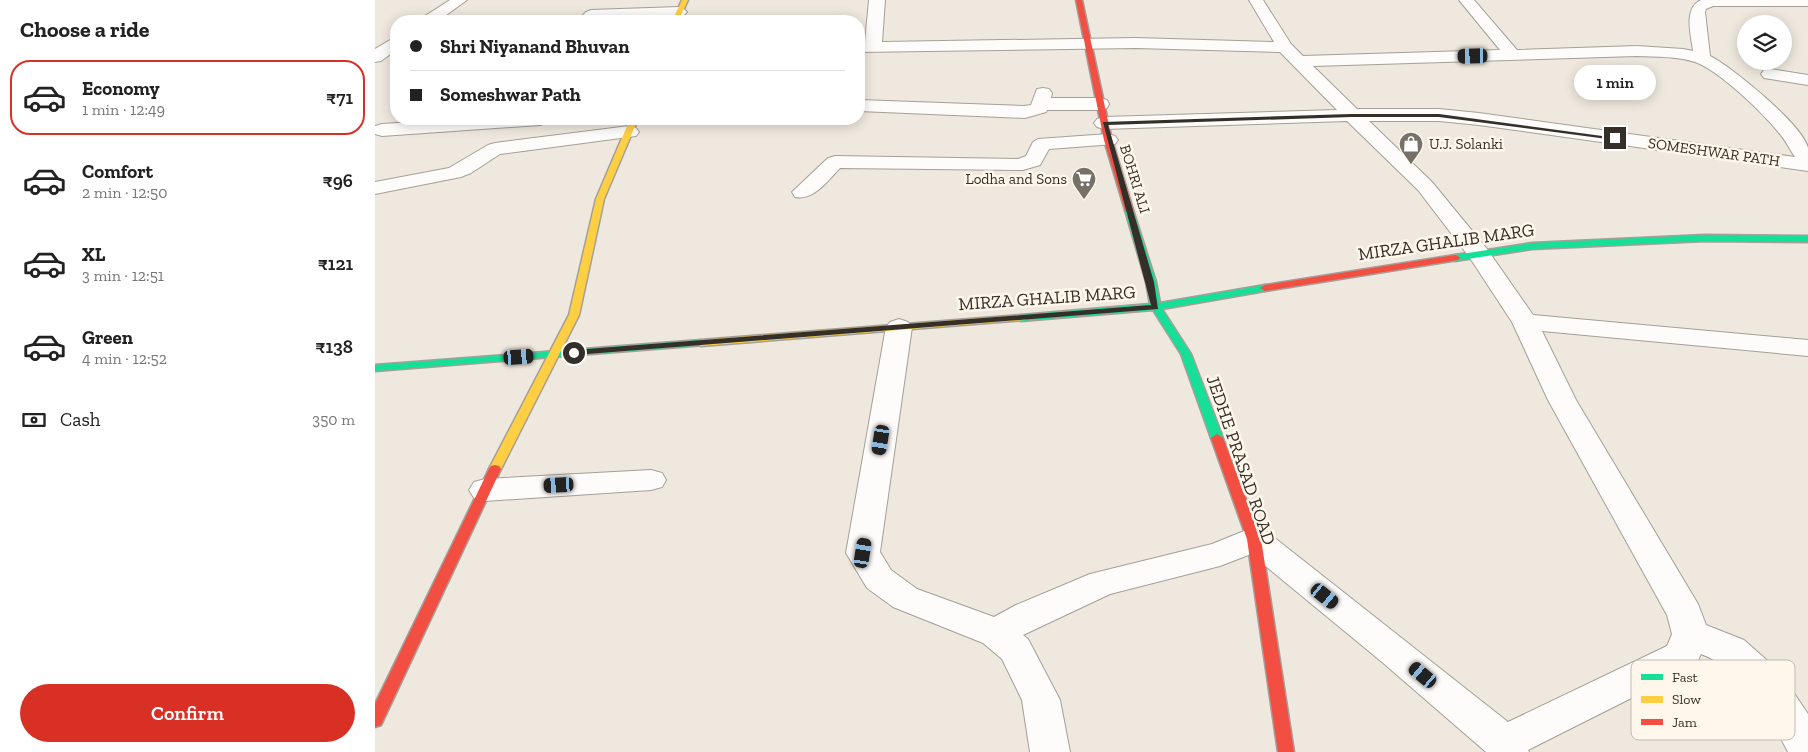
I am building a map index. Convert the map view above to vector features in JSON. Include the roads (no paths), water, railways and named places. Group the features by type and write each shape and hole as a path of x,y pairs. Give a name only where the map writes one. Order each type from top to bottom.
{"street":[{"path":"437,15 460,0"},
{"path":"877,0 866,47 1087,43 1292,54 1512,54 1637,50 1683,54 1702,58 1739,83 1788,132 1808,164"},
{"name":"BOHRI ALI","path":"1079,0 1106,132 1151,282 1155,307"},
{"path":"1256,0 1292,54 1351,115 1392,152 1425,186 1479,254 1525,322 1562,400 1685,614 1690,634 1682,656 1674,660"},
{"path":"1467,0 1512,54"},
{"path":"1702,58 1697,12 1700,6 1711,2 1752,0 1808,1"},
{"path":"591,15 680,11"},
{"path":"375,59 390,48"},
{"path":"375,59 390,60"},
{"path":"1770,74 1808,80"},
{"path":"865,106 1025,112 1039,108 1042,99 1100,104"},
{"name":"SOMESHWAR PATH","path":"803,192 835,162 1018,165 1029,163 1035,159 1039,146 1045,143 1106,132 1351,115 1439,115 1479,119 1808,164"},
{"path":"382,130 454,125"},
{"path":"375,188 464,170 486,154 508,146 632,126"},
{"path":"375,720 485,490 574,315 600,199 632,126"},
{"name":"MIRZA GHALIB MARG","path":"375,368 1155,307 1245,293 1317,277 1396,268 1531,246 1705,238 1808,239"},
{"name":"JEDHE PRASAD ROAD","path":"1155,307 1185,354 1254,539 1286,752"},
{"path":"1525,322 1808,348"},
{"path":"899,327 863,553 879,579 905,598 996,633 1015,649 1041,700 1050,752"},
{"path":"485,490 651,480"},
{"path":"996,633 1029,615 1102,583 1220,554 1254,539 1395,652 1507,748 1631,683"},
{"path":"1690,634 1731,650 1742,660"},
{"path":"1795,727 1808,752"}],"place":[{"name":"U.J. Solanki","path":"1411,165"},
{"name":"Lodha and Sons","path":"1084,200"}]}
